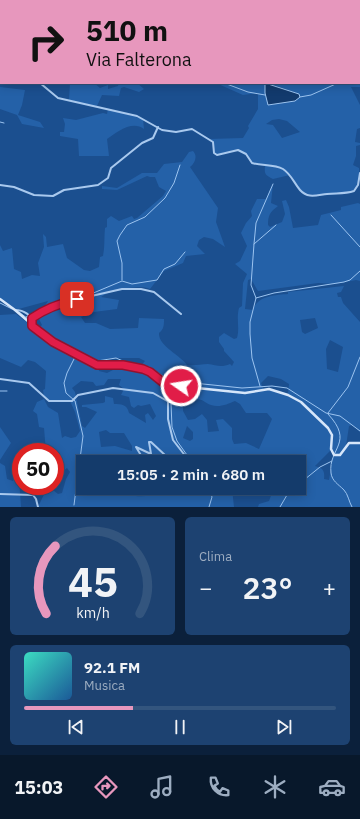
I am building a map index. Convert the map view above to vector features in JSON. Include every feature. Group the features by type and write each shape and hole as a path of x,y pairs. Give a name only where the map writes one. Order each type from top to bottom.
{"main road":[{"path":"0,299 53,342 97,365 123,365 143,369 168,385 245,392 269,389 278,391 301,402 328,428 332,435 332,449 334,455 340,455 349,443 360,443"}],"street":[{"path":"41,84 58,98 137,116 158,127 176,132 192,129 213,142 216,155 238,150 246,154 252,163 282,169 290,175 302,192 312,196 344,194 354,191 358,185 360,173"},
{"path":"0,184 14,187 34,195 54,196 64,190 98,185 108,178 111,168 142,143 153,138 158,127"},
{"path":"32,318 65,302 122,289 141,289 154,292 181,314"},
{"path":"15,310 24,312 32,318"},
{"path":"32,318 32,326"},
{"path":"0,378 29,383 49,401 73,400 78,395 113,388 153,393 169,402"},
{"path":"168,385 168,419 173,440 185,455"},
{"path":"141,455 136,447 151,454 149,442 151,442 165,455"},
{"path":"0,494 33,495 36,499 38,507"}],"shaded area":[{"path":"70,84 95,84 100,88 108,85 108,89 118,86 119,84 138,84 144,89 139,92 124,87 121,88 119,96 102,95 97,106 69,100"},
{"path":"218,84 265,84 268,105 295,101 299,94 272,84 360,84 360,87 351,87 360,105 360,128 357,129 355,142 360,143 360,145 356,146 356,156 353,165 359,168 359,177 354,191 327,195 312,195 301,191 290,175 273,179 269,177 266,174 265,166 252,163 246,154 238,150 220,155 214,153 213,142 209,139 243,138 258,109 258,93 243,95","holes":["279,119 287,121 300,132 282,138 273,125 266,124 272,120"]},
{"path":"265,84 268,84 299,94 300,97 295,101 268,105 265,93"},
{"path":"0,87 25,90 18,115 40,122 44,128 22,124 17,115 0,109"},
{"path":"108,109 143,119 144,129 130,126 120,130 107,139 109,156 79,156 78,139 60,136 60,132 64,132 65,124 63,118 76,120 103,113 107,114"},
{"path":"193,151 195,153 196,157 190,167 218,208 216,222 225,247 213,239 204,237 199,240 197,246 205,254 186,256 183,263 164,271 150,289 133,287 105,294 101,297 119,300 117,309 94,312 81,317 85,323 96,323 110,329 138,328 139,318 164,319 162,330 159,333 162,342 187,365 208,364 221,366 230,364 232,366 234,362 224,351 219,342 219,337 224,333 234,339 237,338 238,312 239,308 242,306 243,283 247,274 235,264 240,261 247,246 241,233 246,223 252,216 251,211 257,199 266,199 273,184 271,203 278,206 269,216 268,225 270,227 282,222 285,214 282,201 286,200 289,207 293,228 318,225 321,215 341,210 341,207 358,203 360,204 360,281 356,280 335,284 318,283 258,291 251,279 248,280 245,309 253,310 255,305 262,299 288,294 288,292 344,286 341,292 337,293 338,297 341,297 343,303 360,322 360,432 352,425 349,426 346,446 349,443 360,443 360,507 258,507 259,504 269,501 271,495 306,495 306,455 76,455 76,495 233,495 234,507 38,507 44,495 64,495 64,486 70,472 67,468 64,470 64,443 45,443 44,428 39,427 37,414 33,411 37,402 44,399 48,407 58,413 62,438 65,436 71,438 76,437 80,431 75,412 70,401 49,401 44,397 43,390 45,389 46,371 35,362 28,360 21,367 0,358 0,315 16,314 37,330 42,325 37,315 41,312 48,301 15,310 0,299 0,245 3,251 12,248 14,269 21,272 22,279 32,275 40,276 38,263 44,247 43,234 46,237 47,247 63,244 67,258 84,270 90,271 99,267 100,257 103,256 104,252 107,219 111,216 119,221 132,216 134,219 137,218 163,196 166,191 159,187 155,177 147,176 117,190 102,189 102,186 117,188 142,173 157,173 164,164 182,162 189,152","holes":["315,318 318,328 305,334 302,332 300,320","330,340 343,347 338,372 327,369 326,349","111,358 139,358 145,361 139,368 114,365 113,370 107,373 99,371 97,361","268,376 281,379 289,384 288,394 269,389 264,390 261,383","108,379 121,379 119,385 124,389 121,395 129,397 131,406 134,408 138,405 141,406 150,404 156,416 153,420 148,413 145,415 146,423 129,413 125,406 121,404 114,404 113,398 105,396 105,402 103,403 82,405 82,407 86,407 97,412 85,428 82,426 75,392 72,388 81,381 93,382 96,386 104,385","168,385 188,387 190,394 177,399 169,398","196,399 217,406 235,401 240,404 246,413 267,413 272,419 259,449 246,443 234,444 232,439 232,428 223,419 216,420 219,431 208,432 207,420 202,414 195,419 188,420 183,411 183,407","187,426 193,432 193,439 190,441 183,438","106,430 110,433 124,433 132,446 132,451 115,446 101,447 99,432","331,450 336,456 333,457 329,480 324,479 323,470 315,466"]},
{"path":"0,427 11,443 0,460"},
{"path":"0,463 5,466 7,479 12,481 12,495 20,495 21,507 0,507"}],"waterway":[{"path":"227,84 248,92 265,95"},
{"path":"300,97 311,95 336,84"},
{"path":"0,122 4,123"},
{"path":"122,280 122,263 117,241 120,235 127,225 145,217 165,198 174,183 180,165"},
{"path":"260,386 252,358 250,322 256,298 251,285 256,223 273,184"},
{"path":"331,215 360,247"},
{"path":"254,244 276,225"},
{"path":"26,317 46,307 91,294 122,281 132,284 157,280 164,269 175,264 185,252"},
{"path":"256,298 274,293 344,282 350,280 360,271"},
{"path":"0,303 12,309"},
{"path":"19,312 32,322"},
{"path":"34,324 52,337 97,361 116,358 149,367 164,377 174,381 242,388 272,386 287,388 326,413 340,416 360,431"},
{"path":"74,505 83,436 75,401 66,393 64,383 67,373 78,351"},
{"path":"328,413 348,387 360,357"},
{"path":"170,380 172,427 177,441 187,455"},
{"path":"0,391 7,391"},
{"path":"328,414 336,424 340,439 331,464 331,473 333,478 345,492 352,507"},
{"path":"306,478 320,467 332,461"},
{"path":"209,507 211,495"},
{"path":"280,507 287,495"}],"route":[{"path":"77,299 45,310 32,318 32,326 58,346 97,365 123,365 147,370 165,384 181,386"}]}
